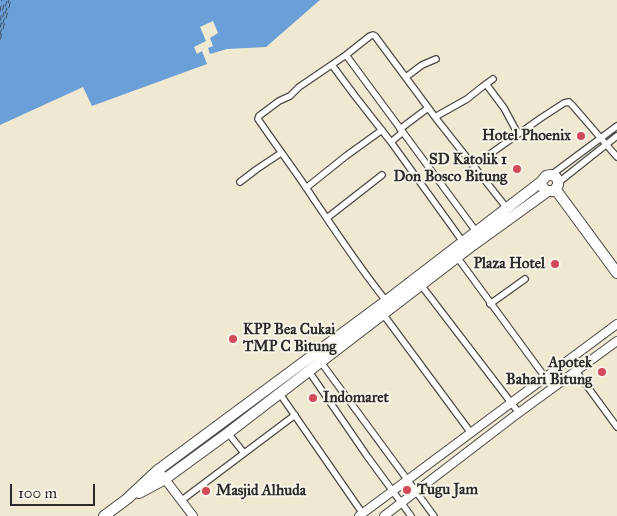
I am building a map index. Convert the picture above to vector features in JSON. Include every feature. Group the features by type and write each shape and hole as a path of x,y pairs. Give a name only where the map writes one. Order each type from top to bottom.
{"highway":[{"path":"479,235 506,208 541,182 544,189 553,184"},
{"path":"126,499 165,479 228,433 322,362 380,311 479,235 553,184"},
{"path":"553,184 617,273"},
{"path":"389,304 421,285 458,257 466,245"},
{"path":"104,516 158,470 314,354 380,311"}],"street":[{"path":"389,304 358,264 281,153 258,119 259,116 290,96 299,86 373,35 506,208"},
{"path":"346,55 479,235"},
{"path":"406,77 422,65 436,59"},
{"path":"332,65 466,245"},
{"path":"435,117 467,99 493,79"},
{"path":"486,84 504,108 518,134"},
{"path":"473,166 556,108 568,102 617,157"},
{"path":"391,142 401,130 428,108"},
{"path":"553,184 601,138 617,126"},
{"path":"306,188 382,130"},
{"path":"553,184 617,136"},
{"path":"240,182 281,153"},
{"path":"327,218 382,175"},
{"path":"458,257 490,304 553,388"},
{"path":"490,304 525,279"},
{"path":"421,285 519,413"},
{"path":"380,311 471,432"},
{"path":"280,394 361,515 617,324"},
{"path":"384,516 617,341"},
{"path":"314,354 322,362 434,516"},
{"path":"302,363 410,516"},
{"path":"576,371 617,428"},
{"path":"182,500 295,415"},
{"path":"228,433 244,453"},
{"path":"158,470 193,516"}],"water":[{"path":"0,0 320,0 266,47 227,49 210,54 208,48 213,46 210,38 218,33 213,21 200,27 206,41 194,47 197,54 202,51 207,64 92,106 83,87 0,125"}],"ferry route":[{"path":"0,12 2,0"},
{"path":"0,21 5,0"},
{"path":"0,28 7,0"},
{"path":"0,35 9,0"},
{"path":"0,40 11,0"}],"place":[{"name":"Hotel Phoenix","path":"581,136"},
{"name":"SD Katolik 1 Don Bosco Bitung","path":"517,169"},
{"name":"Plaza Hotel","path":"555,264"},
{"name":"KPP Bea Cukai TMP C Bitung","path":"233,339"},
{"name":"Apotek Bahari Bitung","path":"602,372"},
{"name":"Indomaret","path":"313,398"},
{"name":"Tugu Jam","path":"407,490"},
{"name":"Masjid Alhuda","path":"206,491"}]}
